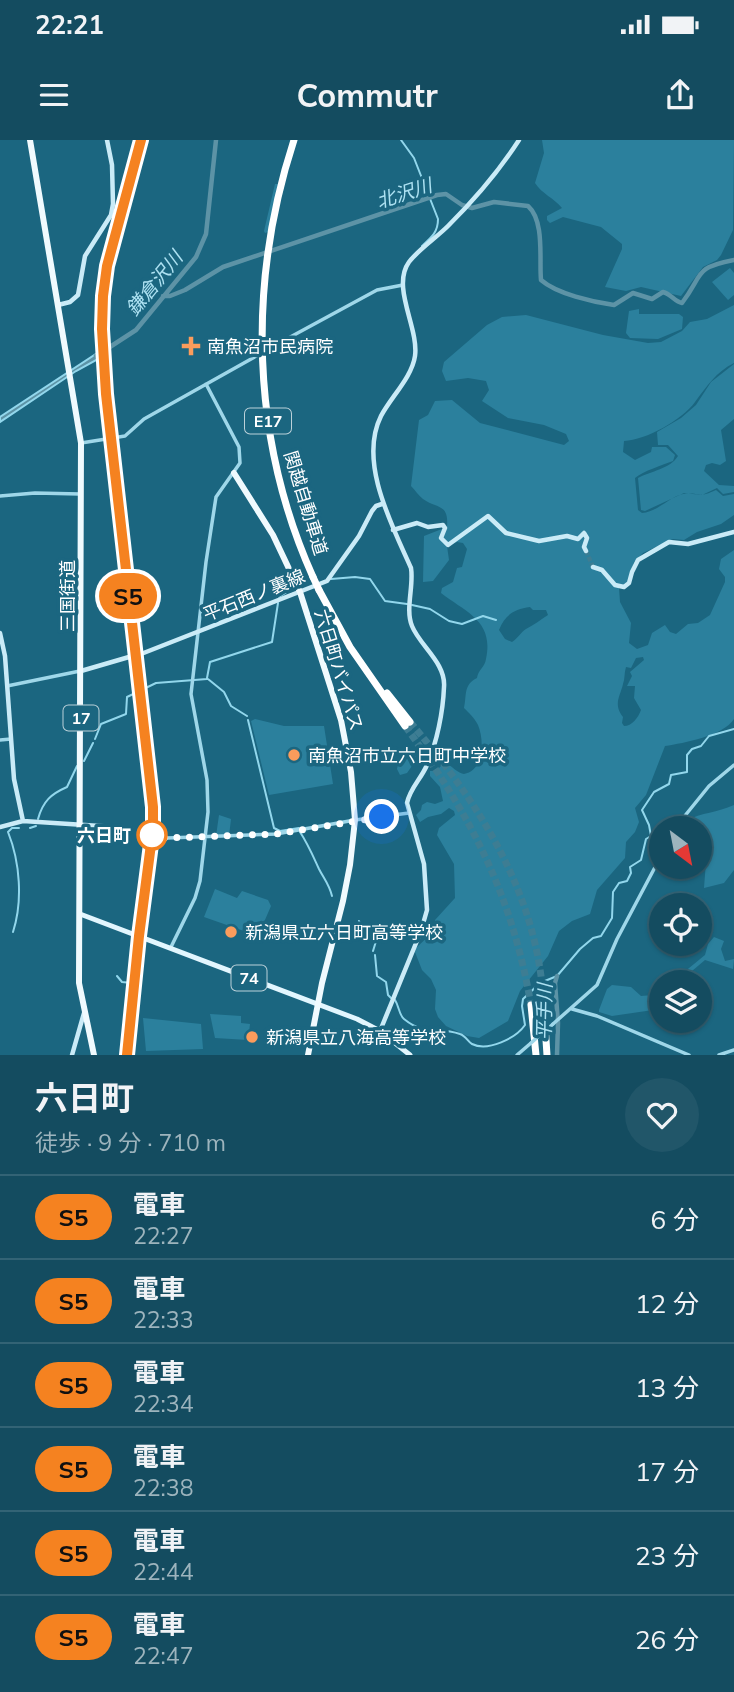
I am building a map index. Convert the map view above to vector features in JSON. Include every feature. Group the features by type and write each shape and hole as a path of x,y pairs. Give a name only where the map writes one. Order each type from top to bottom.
{"highway":[{"name":"三国街道","path":"30,140 81,443 79,983 94,1055"},
{"name":"関越自動車道","path":"296,140 277,201 268,257 265,336 270,412 288,499 315,576 363,660 407,724"},
{"name":"六日町バイパス","path":"234,473 274,535 300,593 345,737 354,793 355,820 347,884 317,1004 308,1055"},
{"path":"543,994 547,1055"},
{"path":"531,1005 536,1055"}],"main road":[{"path":"58,305 70,302 78,295 85,256 111,215 112,165 107,140"},
{"path":"380,1031 421,931 426,910 424,864 407,803 409,794 427,766 436,738 444,681 437,663 410,620 411,568 382,504 374,434 415,356 414,333 403,285 403,274 408,263 463,210 503,164 519,140"},
{"name":"平石西ノ裏線","path":"141,654 327,580 359,536 372,511 382,504"},
{"path":"393,530 417,523 428,527 443,525 445,528 441,538 448,545 488,516 506,533 539,541 567,536 578,539 584,533 587,538 584,547 586,551"},
{"path":"593,567 602,570 615,585 624,587 629,583 638,559 669,542 688,544 734,532"},
{"path":"0,633 4,649 14,779 23,821"},
{"path":"81,671 129,657"},
{"path":"0,827 23,821 131,828"},
{"name":"74","path":"80,914 358,1020 380,1031 410,1055"},
{"path":"72,1055 84,1013"},
{"path":"79,1035 90,1035"}],"street":[{"path":"270,348 377,290 403,285"},
{"path":"81,443 125,436 144,419 260,354"},
{"path":"172,947 195,898 200,881 205,836 207,780 192,708 192,681 216,497 240,463 239,447 206,384"},
{"path":"0,496 35,493 82,494"},
{"path":"7,686 81,671"},
{"path":"0,740 11,739"},
{"path":"685,816 709,786 734,765"},
{"path":"166,838 281,833 409,813"},
{"path":"517,1055 597,985 617,939 649,879"},
{"path":"572,1009 597,1016 689,1055"},
{"path":"719,1055 734,1049"}],"shaded area":[{"path":"542,140 734,140 733,230 721,255 703,267 681,296 641,287 626,291 605,287 622,244 601,227 563,217 550,223 547,220 547,216 562,208 535,183 544,153"},
{"path":"275,184 279,184 268,232 265,233 264,231"},
{"path":"730,268 734,273 734,295 728,300 712,282"},
{"path":"734,305 734,363 717,375 682,416 653,433 624,441 623,452 635,460 651,452 652,447 666,447 675,455 673,461 635,478 638,510 642,513 653,510 678,495 702,495 716,490 723,496 734,494 734,515 721,524 697,532 684,540 673,539 643,553 634,562 628,581 619,588 620,602 631,623 629,643 637,649 648,645 652,633 665,625 670,632 676,634 688,624 698,623 710,615 725,582 719,569 721,559 734,550 734,719 729,725 712,734 665,746 646,795 635,808 639,822 626,842 625,858 597,890 590,914 572,921 559,931 548,956 520,991 508,1021 479,1038 467,1036 446,1026 438,1017 435,1009 436,990 431,979 422,970 415,952 433,932 435,920 455,898 454,864 437,835 439,828 455,815 449,808 420,822 416,815 427,802 435,804 443,801 440,787 430,776 430,771 436,771 445,762 464,774 476,767 479,760 482,746 480,731 475,720 464,708 466,691 484,664 487,646 486,635 476,619 441,593 442,588 453,582 457,568 462,567 467,549 463,543 447,546 449,560 433,581 423,582 424,536 447,527 447,519 444,510 423,499 411,486 419,420 428,415 435,401 452,400 480,423 564,445 569,441 566,434 544,425 508,418 482,401 489,390 486,381 468,378 446,381 442,371 444,362 487,325 502,317 526,315 603,335 648,343 661,342 682,331 690,322 707,319","holes":["530,607 533,610 546,610 548,615 524,630 512,642 505,639 499,630 504,620 515,611","643,657 644,660 630,672 632,676 627,686 635,686 634,698 641,710 630,725 624,726 618,704 625,669 631,668 636,658"]},
{"path":"639,309 639,314 679,314 683,317 682,329 658,339 630,338 626,333 629,311"},
{"path":"99,352 100,358 0,422 0,417"},
{"path":"734,364 734,419 721,430 726,461 720,465 706,465 704,471 719,485 734,486 734,492 723,494 717,488 702,495 684,493 645,511 641,510 638,478 665,467 678,456 668,445 658,445 657,432 681,418 696,405 711,382"},
{"name":"南魚沼市立六日町中学校","path":"255,719 284,726 324,726 333,784 269,795 251,721"},
{"path":"415,754 420,760 418,763 414,763 407,773 400,775 397,769 399,760"},
{"path":"734,805 734,870 724,883 704,888 705,879 712,879 712,816 698,816"},
{"path":"219,815 231,819 229,836 216,836"},
{"path":"215,889 237,898 242,891 268,900 271,906 258,936 204,917"},
{"path":"714,937 724,941 721,949 725,961 734,959 733,969 705,960 693,970 687,970 704,956 712,956"},
{"path":"612,985 631,987 641,996 649,995 649,1011 612,1016 599,1012 607,989"},
{"path":"210,1014 241,1016 241,1023 250,1024 248,1040 215,1038"},
{"path":"143,1018 201,1024 203,1049 146,1051"}],"waterway":[{"name":"鎌倉沢川","path":"96,356 136,330 196,257 206,234 216,140"},
{"path":"401,140 414,158 438,219 434,234 422,246"},
{"name":"北沢川","path":"163,296 185,290 223,267 446,194 472,208 494,202 528,206 537,221 539,231 541,280 566,293 596,302 614,305 633,293 652,299 663,292 682,303 705,269 734,260"},
{"path":"331,579 370,579 385,601 407,604"},
{"path":"279,597 290,590"},
{"path":"207,678 210,662 272,642 278,603"},
{"path":"412,605 430,609 449,621 462,624 483,616 496,620"},
{"path":"95,739 101,724 126,714 127,697 156,683 207,679"},
{"path":"208,679 224,692 231,706 247,716"},
{"path":"248,720 274,828 280,831 299,828"},
{"name":"平手川","path":"395,1000 402,1017 412,1024 426,1030 460,1034 472,1044 493,1045 515,1035 525,1025 523,999 540,983 557,976 580,949 593,938 601,936 612,918 613,892 619,883 627,881 631,873 630,867 641,860 646,839 651,836 642,810 654,792 669,784 671,775 687,772 687,755 692,749 701,746 709,736 734,729"},
{"path":"84,761 93,743"},
{"path":"38,819 48,799 67,787 77,766"},
{"path":"30,828 36,826"},
{"path":"13,932 18,908 19,882 8,832 12,828 19,828"},
{"path":"300,832 332,896"},
{"path":"359,921 361,926 369,928 377,938 373,951"},
{"path":"375,955 377,976 386,982 391,998"},
{"path":"117,976 122,982 132,983"},
{"name":"平手川","path":"557,976 557,1055"}],"tunnel":[{"path":"586,551 593,567"},
{"path":"410,722 458,783 479,815 515,882 528,917 543,994"},
{"path":"405,726 450,792 486,858 513,928 531,1005"}],"railway":[{"path":"127,1055 138,937 153,829 153,807 106,394 102,329 106,273 141,140"}],"train":[{"name":"S5","path":"127,1055 153,829 153,807 106,394 102,319 107,266 141,140"}],"place":[{"name":"南魚沼市民病院","path":"191,346"},
{"name":"南魚沼市立六日町中学校","path":"294,755"},
{"name":"六日町","path":"152,835"},
{"name":"新潟県立六日町高等学校","path":"231,932"},
{"name":"新潟県立八海高等学校","path":"252,1037"}],"route":[{"path":"152,835 166,838 256,835 382,817"}]}
